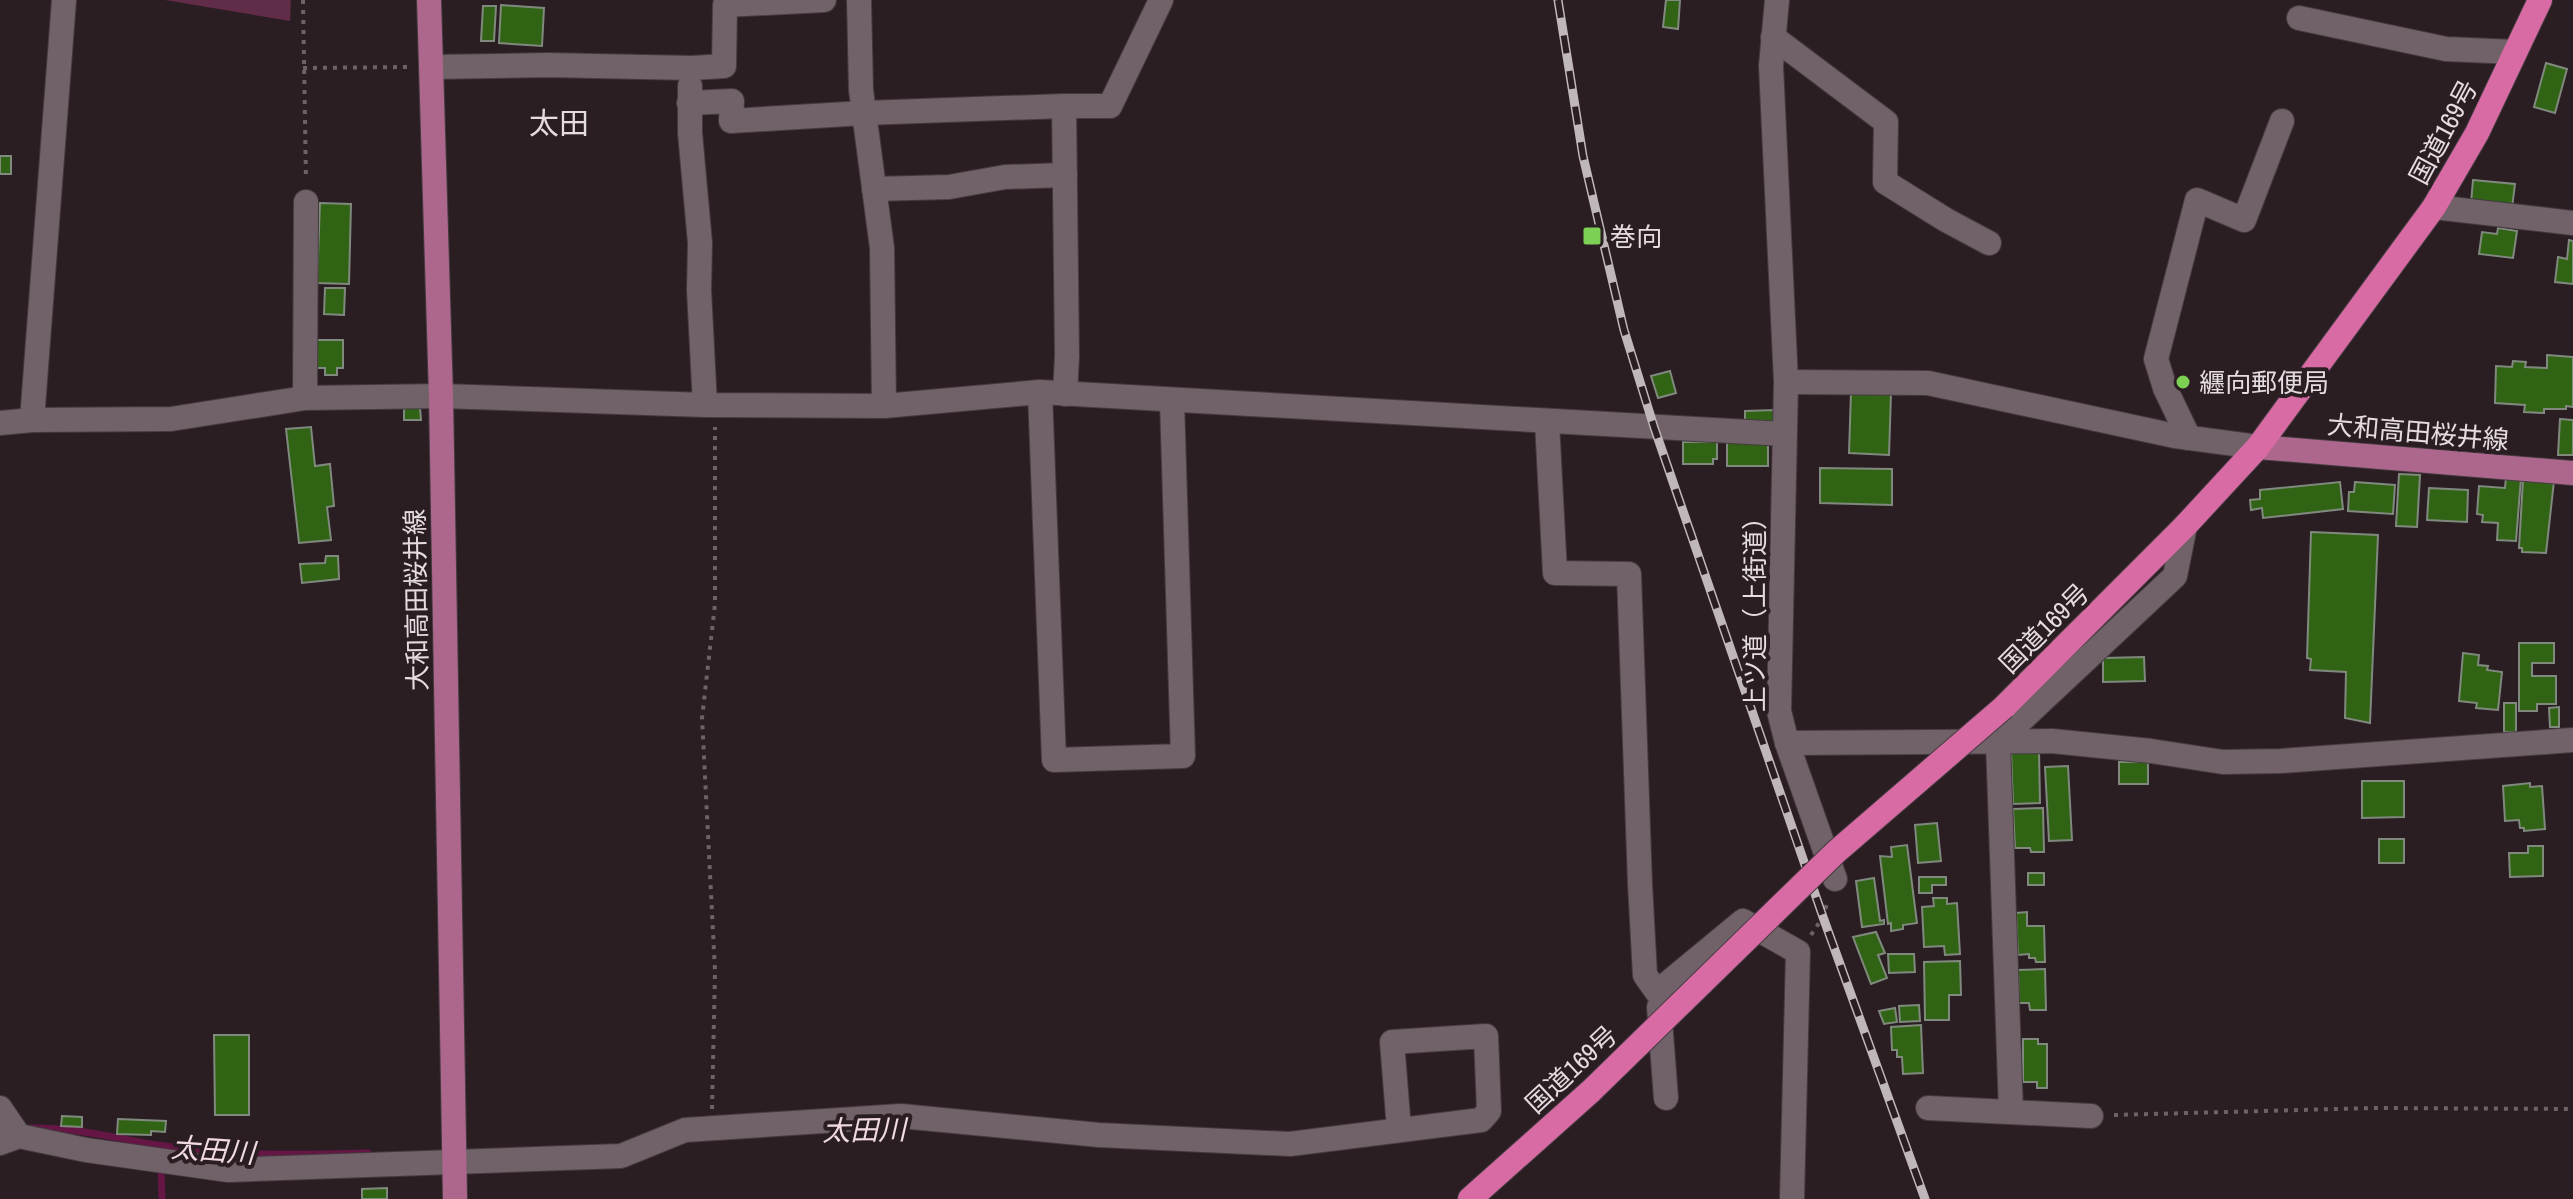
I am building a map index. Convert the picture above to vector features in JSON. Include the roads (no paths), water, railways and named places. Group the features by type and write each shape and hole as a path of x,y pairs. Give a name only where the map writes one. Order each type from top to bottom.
{"highway":[{"name":"国道169号","path":"1470,1199 1591,1091 1836,852 2004,707 2185,526 2258,447 2434,207 2477,133 2540,0"}],"main road":[{"name":"大和高田桜井線","path":"429,0 441,396 455,1199"},
{"name":"大和高田桜井線","path":"2258,447 2573,473"}],"street":[{"path":"32,420 64,0"},
{"path":"431,67 724,66 725,5 824,0"},
{"path":"859,0 864,113 882,248 884,406"},
{"path":"689,103 732,101 731,121 864,113 1110,106 1161,0"},
{"name":"上ツ道（上街道）","path":"1777,0 1771,66 1786,382 1779,711 1787,743 1835,879"},
{"path":"2299,18 2446,49 2515,52"},
{"path":"1773,37 1886,122 1885,182 1989,243"},
{"path":"692,68 689,103 700,243 699,290 710,405"},
{"path":"1064,106 1065,394"},
{"path":"2189,438 2165,388 2156,359 2197,200 2244,220 2282,121"},
{"path":"874,189 949,187 1005,177 1065,175"},
{"path":"305,398 306,202"},
{"path":"2434,207 2573,223"},
{"path":"1786,382 1928,383 2189,438 2258,447"},
{"path":"0,423 171,419 305,398 441,396 710,405 884,406 1040,392 1783,434"},
{"path":"1040,392 1054,760 1183,756 1172,401"},
{"path":"1547,422 1555,573 1629,574 1645,975 1657,992 1666,1098"},
{"path":"2011,1112 1998,742 2175,576 2185,526"},
{"path":"1787,743 2052,741 2223,762 2281,761 2573,740"},
{"path":"1657,992 1743,921 1798,952 1792,1199"},
{"path":"0,1108 10,1140 228,1170 621,1156 685,1130 901,1116 1099,1135 1290,1144 1481,1120 1489,1111 1486,1036 1392,1042 1399,1129"},
{"path":"1928,1108 2091,1116"}],"waterway":[{"name":"太田川","path":"30,1128 79,1131 158,1145 236,1153 368,1153"},
{"path":"161,1165 162,1199"}],"railway":[{"path":"1558,0 1583,156 1624,330 1654,427 1823,917 1925,1199"}],"place":[{"name":"巻向","path":"1592,236"},
{"name":"纒向郵便局","path":"2183,382"}],"district":[{"name":"太田","path":"559,123"}]}
